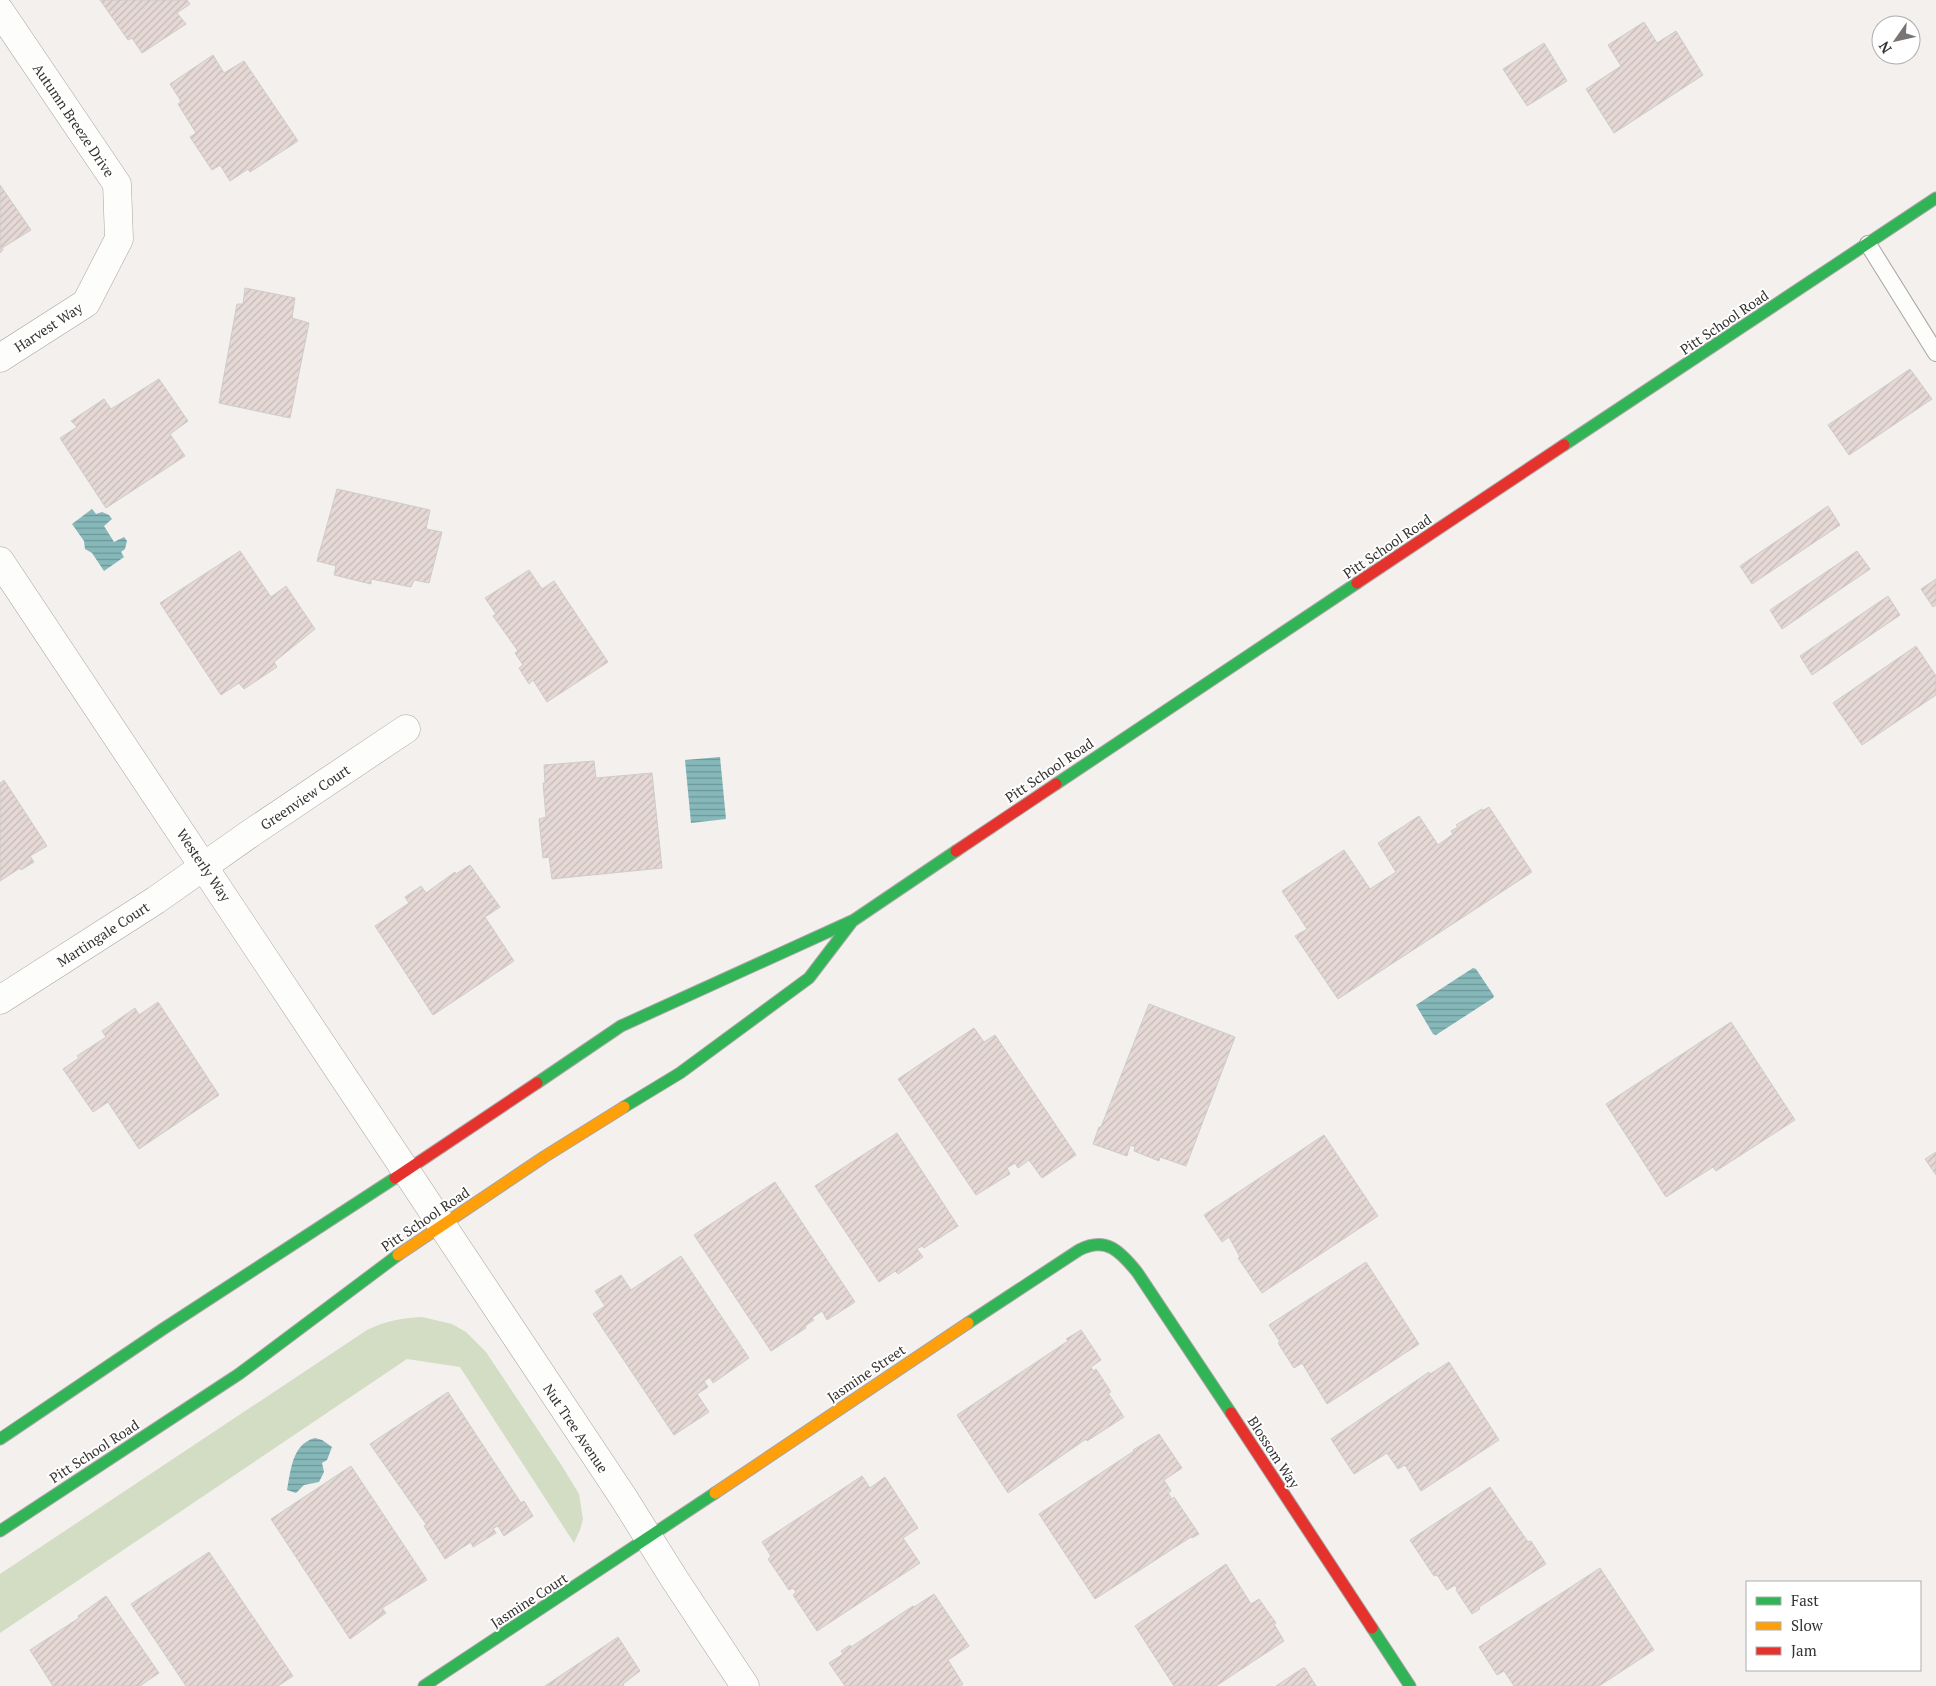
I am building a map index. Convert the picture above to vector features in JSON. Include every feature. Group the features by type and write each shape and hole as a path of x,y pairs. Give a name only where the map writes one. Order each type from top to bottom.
{"street":[{"name":"Autumn Breeze Drive","path":"0,11 117,184 119,239"},
{"name":"Pitt School Road","path":"0,1439 162,1329 405,1172 621,1026 854,920 1138,728 1936,198"},
{"name":"Harvest Way","path":"0,358 86,302 119,239"},
{"name":"Westerly Way","path":"0,561 204,866 405,1172"},
{"name":"Greenview Court","path":"204,866 406,729"},
{"name":"Martingale Court","path":"0,1000 156,900 204,866"},
{"name":"Pitt School Road","path":"0,1531 239,1374 377,1270 441,1225 544,1156 680,1073 810,978 854,920"},
{"name":"Nut Tree Avenue","path":"405,1172 745,1686"},
{"name":"Jasmine Street","path":"648,1537 1048,1268 1090,1245 1105,1244"},
{"name":"Blossom Way","path":"1105,1244 1129,1262 1148,1287 1410,1686"},
{"name":"Jasmine Court","path":"424,1686 648,1537"}],"lane":[{"path":"1868,244 1936,353"}],"green space":[{"path":"422,1317 452,1324 466,1332 486,1352 579,1494 583,1519 574,1543 460,1367 407,1359 0,1633 0,1574 367,1330 394,1320"}],"water":[{"path":"92,509 96,514 102,512 109,515 112,519 104,526 114,542 124,537 127,541 125,549 121,552 124,557 104,571 92,553 85,549 84,541 72,524"},
{"path":"720,757 726,819 691,823 685,760"},
{"path":"1473,968 1476,969 1494,996 1493,998 1436,1035 1433,1034 1416,1005"},
{"path":"315,1438 322,1440 332,1447 327,1460 322,1463 324,1472 319,1482 304,1485 296,1493 287,1490 297,1452 307,1441"}],"building":[{"path":"100,0 187,0 190,4 177,13 186,24 142,53 132,38 128,40"},
{"path":"1644,22 1657,43 1676,31 1703,75 1614,133 1586,89 1621,66 1608,45"},
{"path":"1544,43 1567,81 1527,106 1503,69"},
{"path":"213,55 224,73 244,61 298,141 250,172 248,169 230,181 220,165 212,170 190,137 196,133 178,104 181,101 170,84"},
{"path":"0,185 31,230 2,248 3,250 0,253"},
{"path":"245,288 295,298 292,318 309,323 290,418 219,403 237,304 243,304"},
{"path":"1910,369 1932,399 1849,455 1828,425"},
{"path":"159,379 188,421 170,434 185,456 106,508 60,438 77,427 71,421 104,399 111,409"},
{"path":"337,489 430,510 426,529 442,532 429,583 414,580 411,587 371,579 371,584 334,575 336,566 317,561"},
{"path":"1828,506 1840,525 1752,584 1740,566"},
{"path":"240,551 271,597 286,586 315,629 274,662 277,667 244,689 239,683 221,695 160,603"},
{"path":"1857,551 1870,569 1782,629 1770,610"},
{"path":"529,570 542,589 554,581 608,662 547,702 533,680 529,684 519,668 523,665 515,653 518,651 493,616 496,614 485,598"},
{"path":"1936,579 1936,605 1933,607 1921,589"},
{"path":"1888,596 1900,615 1812,675 1800,656"},
{"path":"1916,646 1936,676 1936,695 1862,745 1833,703"},
{"path":"594,761 596,778 652,773 662,868 552,879 549,857 543,858 539,819 546,817 543,783 545,783 544,765"},
{"path":"4,780 47,846 30,856 34,862 21,870 20,868 0,881 0,783"},
{"path":"1489,807 1532,872 1338,999 1295,936 1307,929 1282,891 1344,850 1370,889 1396,872 1378,843 1419,816 1438,845 1453,834 1451,831 1458,827 1456,825 1482,809 1482,811"},
{"path":"470,865 500,907 485,917 514,961 433,1015 375,926 409,903 405,897 421,886 426,893 455,872 456,874"},
{"path":"158,1002 219,1095 139,1149 108,1102 93,1112 63,1069 79,1058 77,1056 106,1037 102,1031 135,1008 139,1015"},
{"path":"1149,1004 1235,1037 1186,1166 1160,1157 1159,1161 1134,1151 1135,1147 1130,1145 1127,1156 1093,1144"},
{"path":"1731,1022 1795,1120 1716,1171 1713,1167 1666,1197 1606,1104"},
{"path":"974,1028 984,1042 995,1035 1076,1155 1042,1178 1029,1160 1018,1168 1015,1163 1007,1168 1010,1174 976,1195 898,1079"},
{"path":"897,1133 958,1226 924,1248 922,1246 917,1249 923,1257 898,1274 895,1271 879,1282 815,1186"},
{"path":"1324,1135 1378,1216 1262,1293 1238,1258 1240,1257 1229,1237 1222,1242 1204,1215"},
{"path":"1936,1152 1936,1175 1925,1159"},
{"path":"775,1182 855,1302 827,1320 822,1311 812,1318 814,1320 805,1326 806,1328 771,1351 694,1235"},
{"path":"681,1256 749,1358 713,1383 710,1377 704,1381 708,1387 697,1394 709,1412 674,1435 593,1314 605,1306 595,1291 621,1275 631,1290"},
{"path":"1366,1262 1419,1344 1327,1404 1302,1363 1294,1368 1269,1325"},
{"path":"1081,1330 1101,1360 1091,1367 1093,1371 1096,1369 1111,1392 1108,1393 1124,1417 1087,1441 1086,1439 1008,1493 957,1415 1068,1341 1066,1339"},
{"path":"1449,1362 1499,1440 1421,1491 1405,1465 1398,1469 1387,1453 1354,1474 1331,1439 1429,1372 1430,1374"},
{"path":"448,1392 521,1503 524,1501 533,1516 504,1536 498,1526 493,1528 496,1533 473,1547 471,1542 445,1559 424,1526 426,1524 370,1444"},
{"path":"1159,1434 1182,1468 1164,1480 1171,1491 1168,1493 1172,1499 1174,1497 1199,1534 1191,1537 1095,1599 1039,1514"},
{"path":"351,1466 427,1580 382,1608 386,1613 350,1639 271,1519"},
{"path":"862,1476 870,1488 885,1477 918,1528 903,1538 920,1563 817,1631 793,1595 796,1592 793,1588 789,1590 768,1559 771,1556 762,1542"},
{"path":"1490,1487 1528,1542 1531,1541 1546,1564 1479,1607 1480,1609 1472,1614 1456,1590 1455,1585 1447,1590 1437,1575 1434,1576 1410,1540"},
{"path":"209,1552 293,1676 278,1686 186,1686 131,1604"},
{"path":"1226,1564 1251,1604 1259,1599 1276,1623 1274,1624 1284,1641 1216,1686 1174,1686 1135,1626"},
{"path":"1600,1568 1654,1650 1599,1686 1514,1686 1504,1671 1497,1675 1479,1647"},
{"path":"934,1594 969,1646 948,1660 963,1684 960,1686 845,1686 829,1663 843,1654 841,1651 850,1645 851,1647"},
{"path":"106,1596 159,1673 140,1686 53,1686 30,1650 79,1618 78,1616"},
{"path":"618,1637 640,1671 623,1684 624,1686 545,1686"},
{"path":"1305,1668 1316,1686 1276,1686"}],"traffic: fast":[{"path":"1564,445 1936,198"},
{"path":"1056,784 1357,583"},
{"path":"537,1083 621,1026 854,920 956,851"},
{"path":"624,1107 680,1073 809,978 851,923"},
{"path":"0,1439 163,1329 395,1178"},
{"path":"968,1323 1079,1250 1089,1246 1105,1245 1118,1252 1137,1272 1231,1413"},
{"path":"0,1531 239,1374 398,1255"},
{"path":"424,1686 715,1493"},
{"path":"1372,1628 1410,1686"}],"traffic: slow":[{"path":"398,1255 544,1157 624,1107"},
{"path":"715,1493 968,1323"}],"traffic: jam":[{"path":"1357,583 1564,445"},
{"path":"956,851 1056,784"},
{"path":"395,1178 537,1083"},
{"path":"1231,1413 1372,1628"}]}
